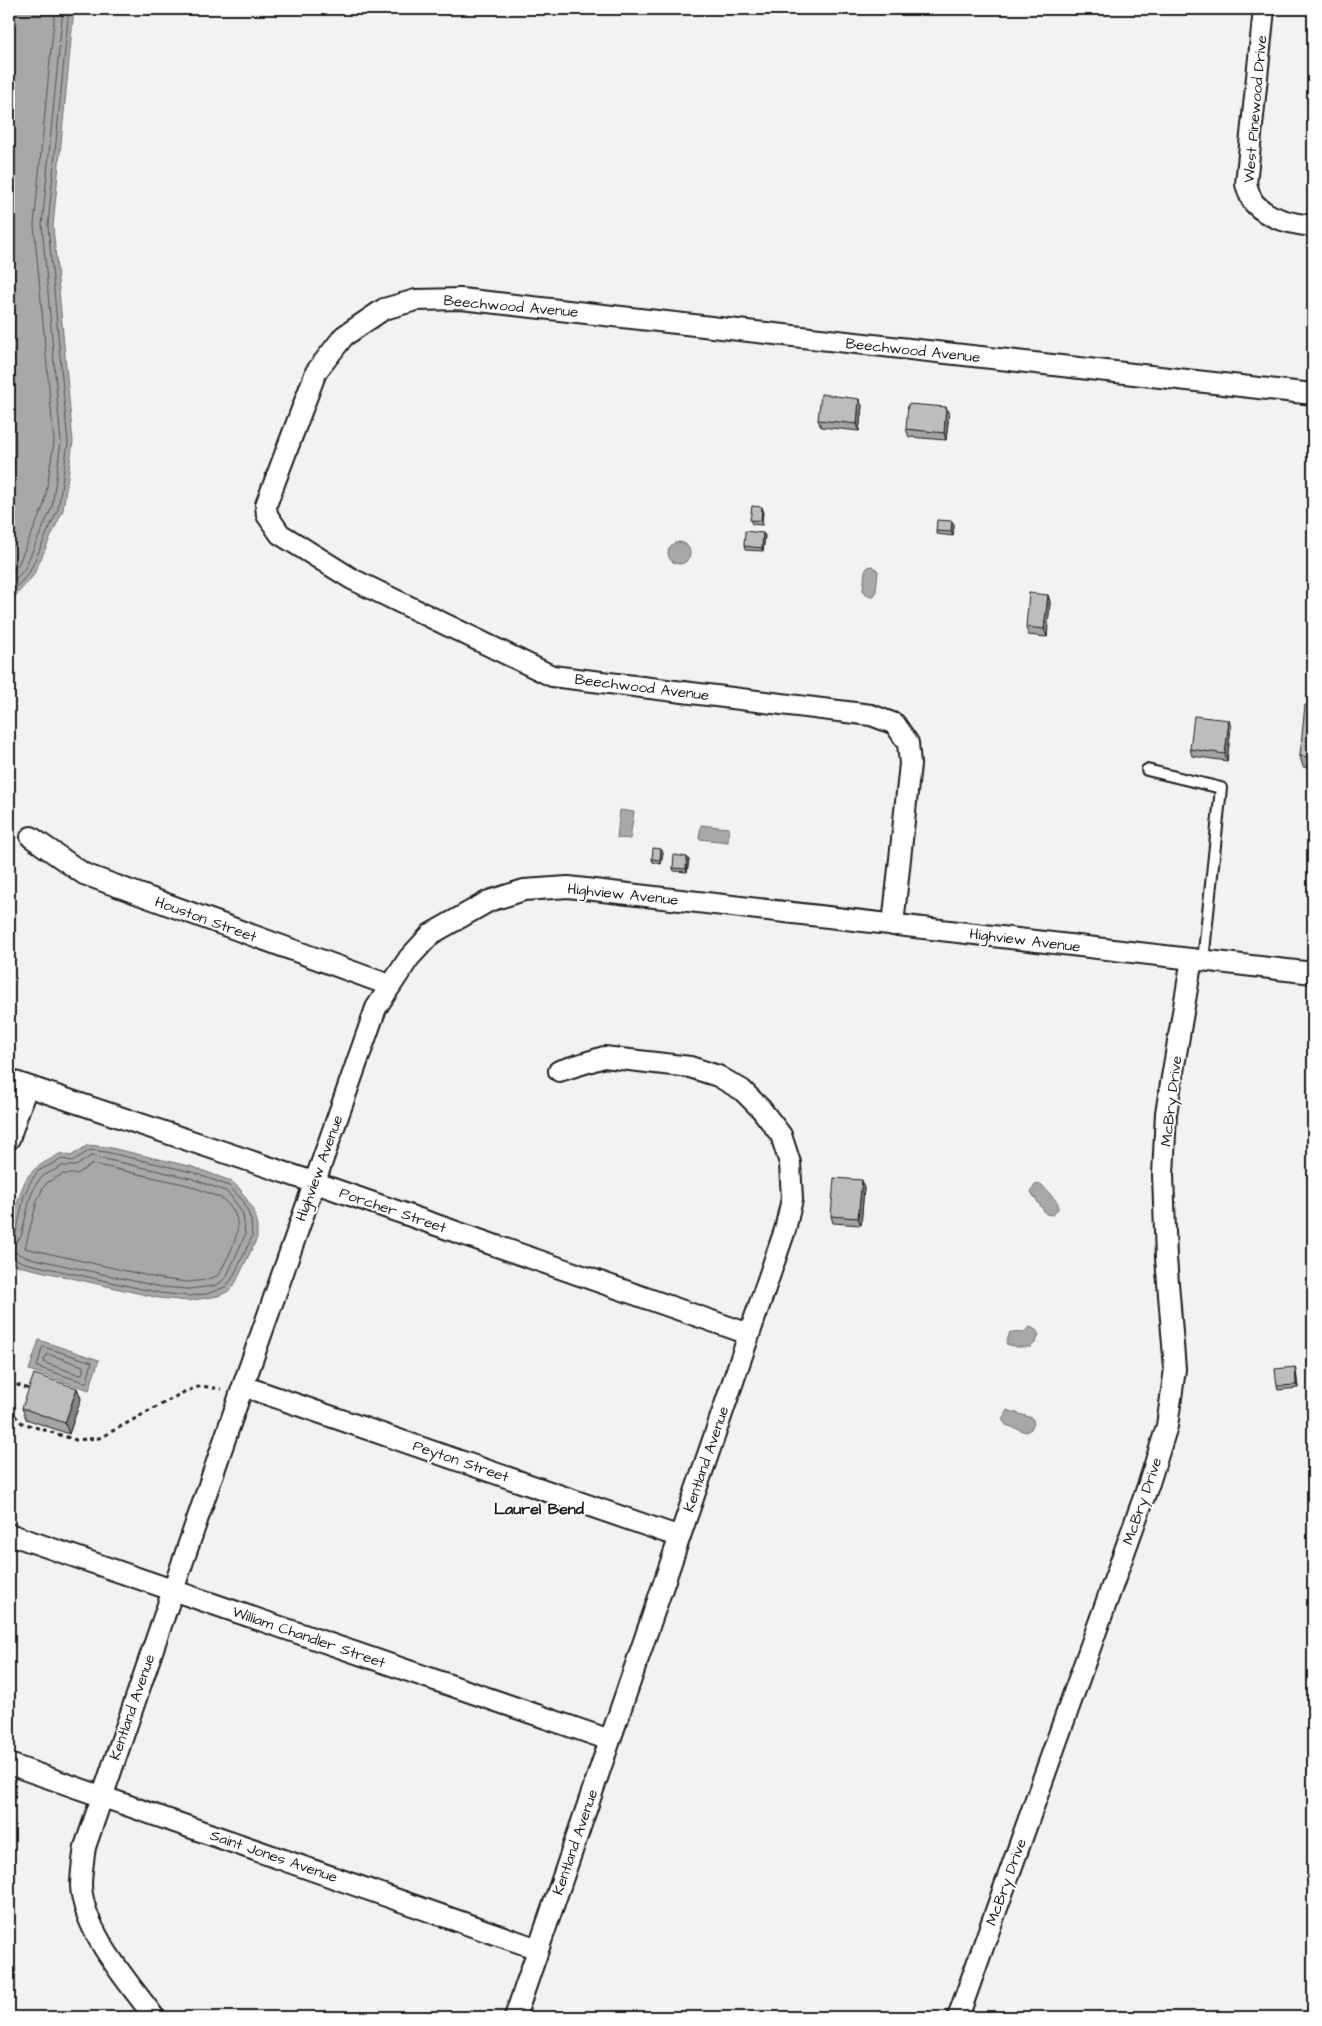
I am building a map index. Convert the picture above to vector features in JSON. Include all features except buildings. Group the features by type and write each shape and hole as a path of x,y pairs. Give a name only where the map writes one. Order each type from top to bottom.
{"street":[{"name":"West Pinewood Drive","path":"1264,9 1246,184 1253,202 1263,211 1278,219 1313,226"},
{"name":"Beechwood Avenue","path":"893,925 910,764 908,743 895,724 871,715 552,676 352,579 280,534 267,515 266,505 316,372 338,344 351,330 384,309 416,300 461,299 1313,394"},
{"name":"Houston Street","path":"31,837 84,874 389,985"},
{"name":"Highview Avenue","path":"234,1388 313,1182 376,1008 389,985 409,958 431,934 489,901 524,890 568,887 1313,974"},
{"name":"McBry Drive","path":"958,2017 1146,1492 1167,1426 1175,1369 1166,1258 1163,1176 1166,1113 1198,960"},
{"name":"Kentland Avenue","path":"515,2017 785,1230 792,1198 790,1163 781,1135 761,1109 742,1090 718,1076 690,1067 604,1056 559,1071"},
{"name":"Porcher Street","path":"18,1083 313,1182 748,1334"},
{"path":"9,1138 18,1083"},
{"name":"Kentland Avenue","path":"154,2017 106,1951 87,1914 81,1886 84,1847 173,1590 234,1388"},
{"name":"Peyton Street","path":"234,1388 680,1537"},
{"name":"William Chandler Street","path":"9,1534 610,1740"},
{"name":"Saint Jones Avenue","path":"9,1764 538,1949"}],"lane":[{"path":"1147,770 1221,788 1198,960"}],"path":[{"path":"9,1382 29,1389"},
{"path":"9,1410 22,1423 76,1440 88,1440 99,1438 109,1433 184,1392 201,1386 234,1388"}],"water":[{"path":"9,9 74,9 53,226 73,442 63,510 33,576 9,603"},
{"path":"679,542 687,545 690,553 687,561 679,564 671,561 668,553 671,545"},
{"path":"873,566 878,571 876,591 874,596 868,596 863,590 865,571 868,567"},
{"path":"620,810 634,812 630,839 617,838"},
{"path":"701,825 729,828 728,842 699,839"},
{"path":"88,1145 107,1147 193,1167 231,1181 239,1188 254,1210 257,1238 236,1282 229,1291 218,1296 188,1301 159,1298 20,1266 11,1262 9,1244 13,1219 27,1178 38,1166 61,1153 71,1156"},
{"path":"1041,1184 1058,1203 1058,1209 1053,1215 1046,1214 1031,1192 1035,1185"},
{"path":"1030,1327 1036,1330 1039,1335 1031,1347 1017,1347 1006,1344 1010,1332 1023,1333"},
{"path":"39,1340 99,1360 89,1390 29,1370"},
{"path":"1007,1410 1032,1418 1034,1423 1031,1429 1026,1432 1006,1425 1002,1419"}],"district":[{"name":"Laurel Bend","path":"539,1508"}]}
